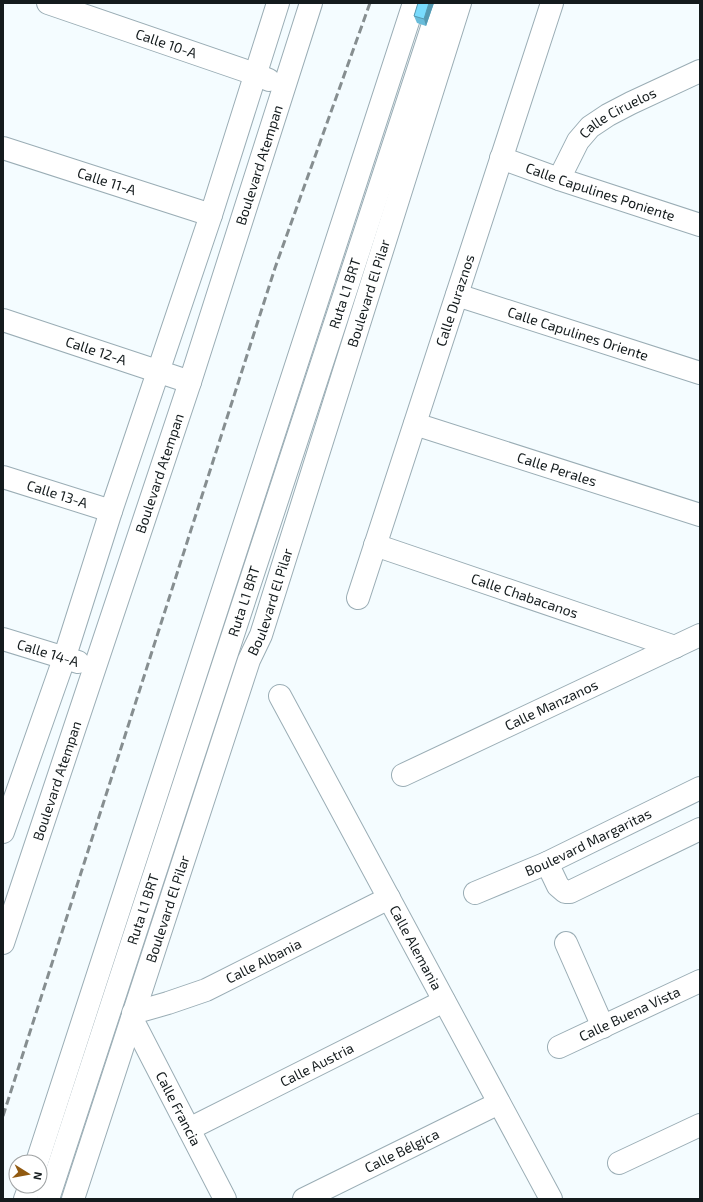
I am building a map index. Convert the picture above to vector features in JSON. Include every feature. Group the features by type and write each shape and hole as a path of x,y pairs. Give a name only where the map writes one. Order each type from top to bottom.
{"street":[{"name":"Calle 10-A","path":"48,3 255,74 283,87"},
{"name":"Boulevard Atempan","path":"3,832 7,805 64,659 111,511 211,215 278,3"},
{"name":"Boulevard Atempan","path":"3,943 190,382 311,3"},
{"name":"Ruta L1 BRT","path":"41,1154 414,3"},
{"name":"Ruta L1 BRT","path":"48,1199 440,3"},
{"name":"Boulevard El Pilar","path":"73,1199 249,660 261,635 460,3"},
{"name":"Calle Duraznos","path":"358,598 552,3"},
{"name":"Calle Ciruelos","path":"559,179 578,141 590,127 625,106 700,71"},
{"name":"Calle 11-A","path":"3,148 211,215"},
{"name":"Calle Capulines Poniente","path":"501,158 559,179 699,223"},
{"name":"Calle Capulines Oriente","path":"457,295 700,373"},
{"name":"Calle 12-A","path":"3,320 190,382"},
{"name":"Calle Perales","path":"414,424 700,516"},
{"name":"Calle 13-A","path":"3,477 111,511"},
{"name":"Calle Chabacanos","path":"375,545 675,647"},
{"name":"Calle Manzanos","path":"403,775 700,635"},
{"name":"Calle 14-A","path":"3,639 94,667"},
{"name":"Calle Alemania","path":"280,696 551,1199"},
{"name":"Boulevard Margaritas","path":"475,893 546,863 700,788"},
{"path":"546,863 561,890 565,892 576,890 700,829"},
{"name":"Calle Albania","path":"132,1016 206,990 389,898"},
{"path":"566,943 603,1027"},
{"name":"Calle Buena Vista","path":"559,1047 700,981"},
{"name":"Calle Austria","path":"189,1129 444,1001"},
{"name":"Calle Francia","path":"132,1016 225,1199"},
{"name":"Calle Bélgica","path":"304,1199 499,1103"},
{"path":"619,1163 700,1125"}],"building":[{"path":"418,3 429,3 424,19 414,16"}],"railway":[{"path":"3,1116 275,268 370,3"}]}
